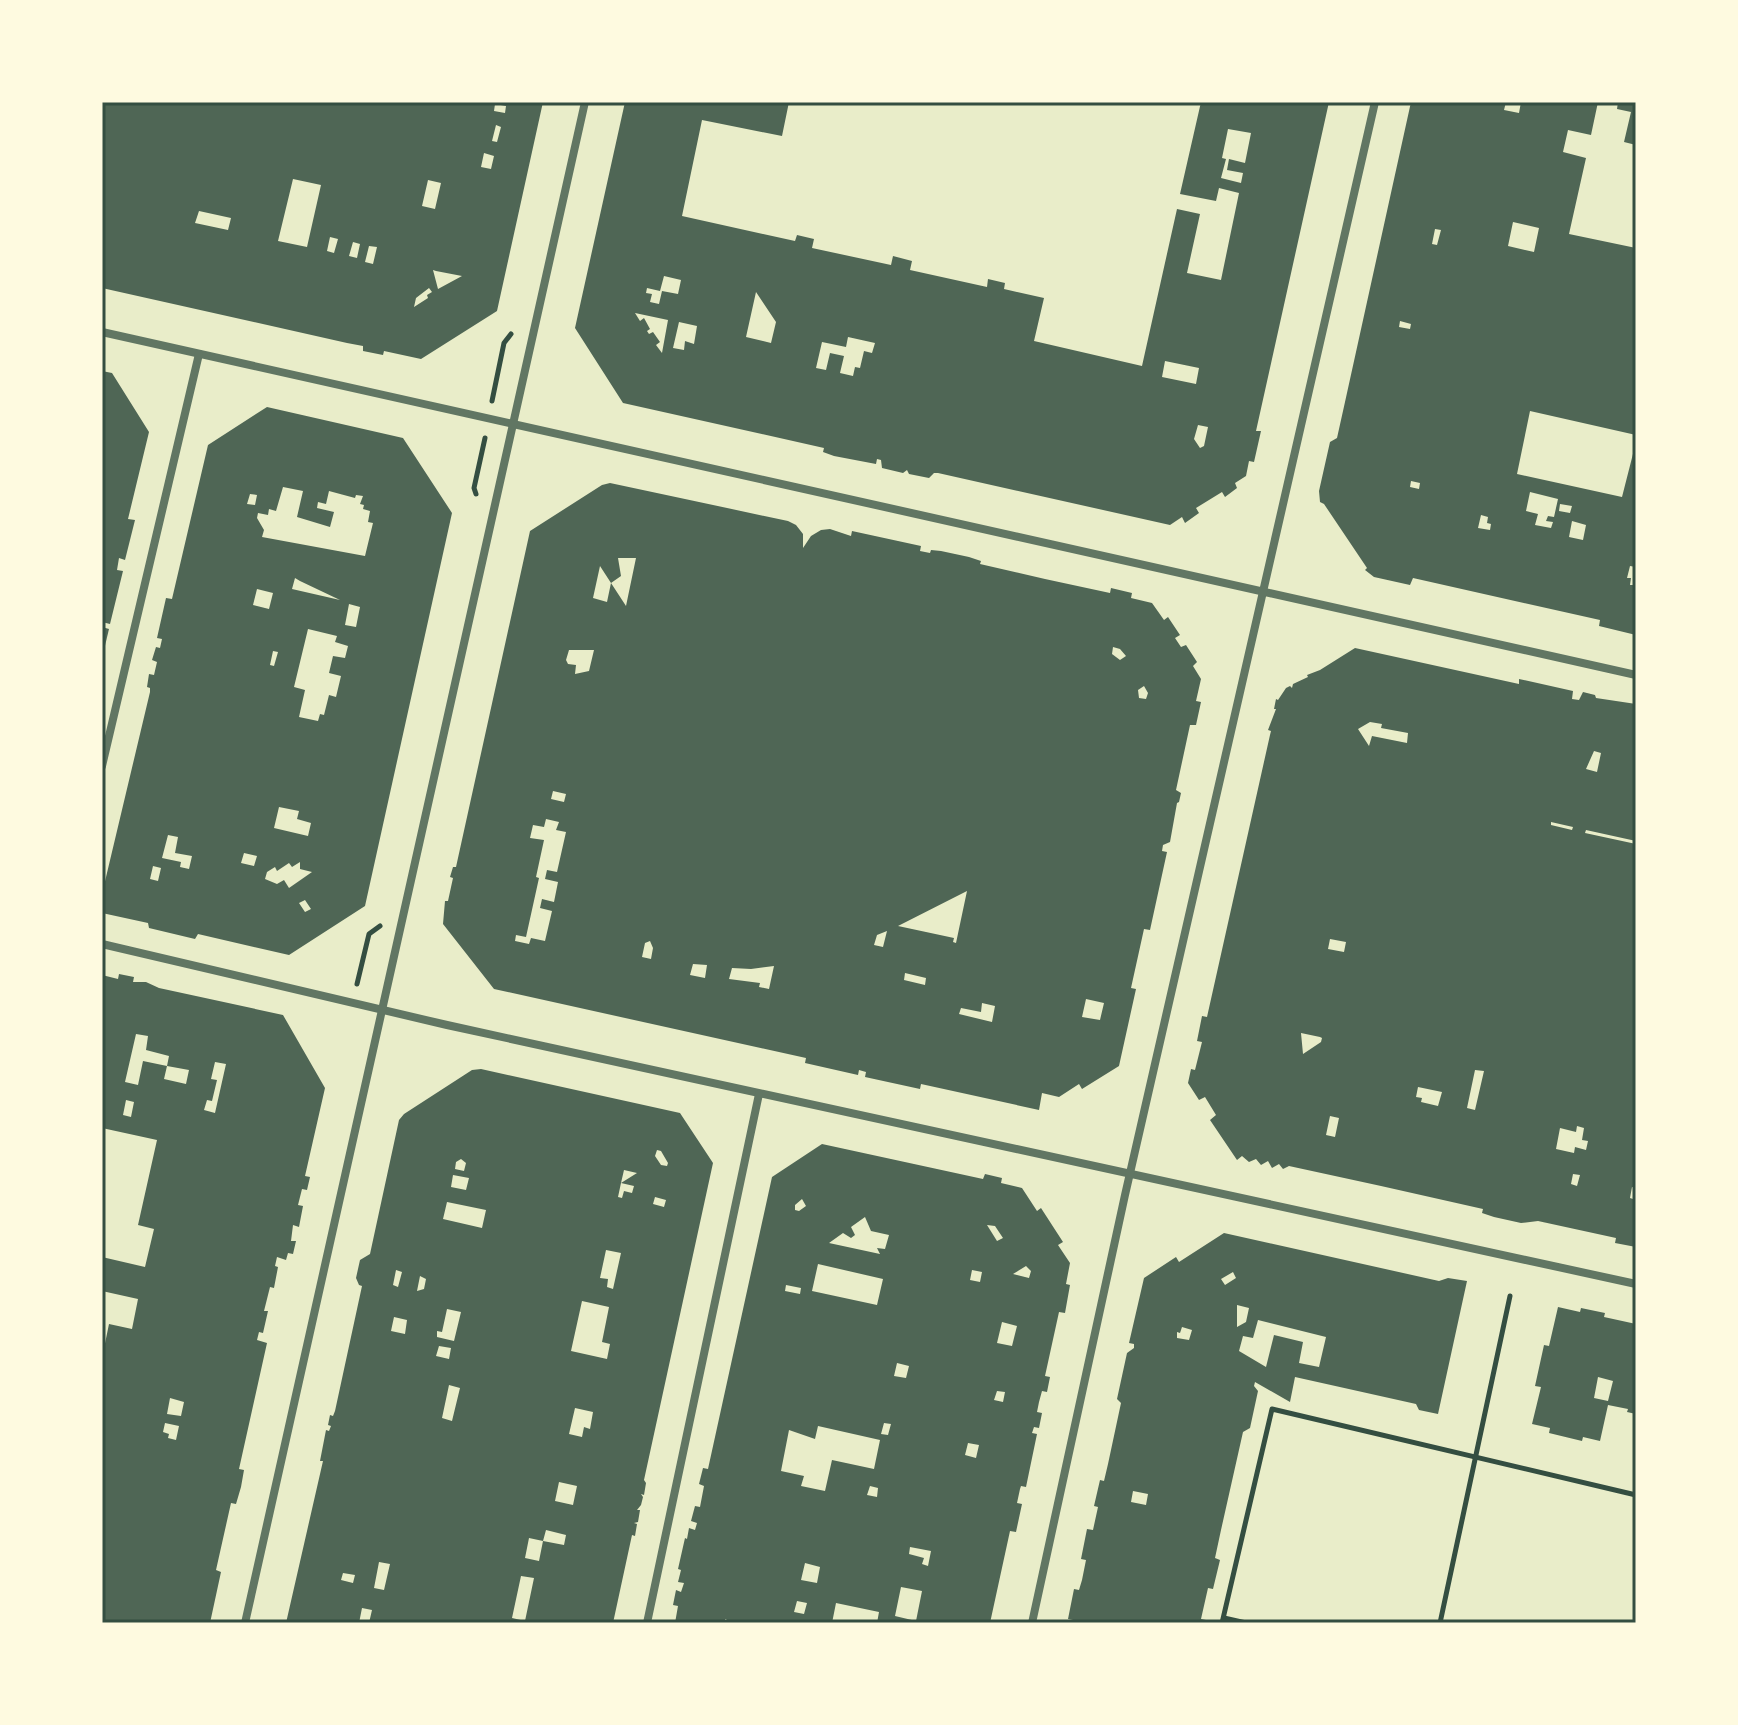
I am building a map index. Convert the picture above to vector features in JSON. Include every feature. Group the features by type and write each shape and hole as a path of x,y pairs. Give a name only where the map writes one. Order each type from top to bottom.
{"street":[{"path":"245,1623 585,102"},
{"path":"1032,1623 1130,1175 1375,102"},
{"path":"102,332 1636,675"},
{"path":"102,766 199,354"},
{"path":"102,944 759,1094 1636,1284"},
{"path":"647,1623 759,1094"}],"path":[{"path":"1440,1623 1510,1296"},
{"path":"1246,1623 1223,1621 1272,1409 1636,1495"}],"building":[{"path":"102,102 543,102 497,311 421,359 384,351 383,355 363,351 363,346 102,288","holes":["495,104 506,106 505,113 494,111","496,125 501,127 497,142 492,141","484,153 494,156 491,169 481,167","293,179 321,185 307,247 278,241","428,180 441,183 435,209 422,206","199,211 231,218 228,230 195,223","330,237 338,239 334,253 327,251","353,242 360,244 357,258 349,256","369,246 377,247 373,264 365,262","433,270 462,276 438,289","429,288 432,292 427,295 428,298 414,307 416,298"]},
{"path":"625,102 789,102 782,136 702,120 682,216 795,241 797,235 814,239 812,248 891,265 893,256 912,261 910,270 987,287 988,279 1005,283 1004,289 1044,298 1034,341 1142,366 1177,209 1200,214 1187,273 1221,280 1239,193 1219,188 1216,201 1180,194 1201,102 1329,102 1256,431 1261,431 1254,462 1249,461 1246,476 1235,483 1237,488 1225,497 1222,492 1196,508 1199,513 1185,523 1182,517 1170,525 938,473 929,478 909,474 907,470 903,473 882,468 881,460 877,459 876,464 834,456 823,452 824,448 623,403 575,328","holes":["1228,129 1251,133 1245,163 1229,159 1227,170 1243,173 1241,183 1221,178 1226,159 1222,158","664,276 681,280 678,294 662,291 659,304 650,302 652,294 646,293 647,288 660,291","756,292 776,322 771,343 746,337","635,313 668,320 662,353 656,345 660,342 653,332 649,334 647,331 650,329 644,318 640,321","679,322 697,326 694,344 685,341 684,350 673,348","848,337 875,343 872,353 864,351 860,368 855,367 853,376 840,373 844,356 830,353 826,370 816,368 822,342 846,347","1165,361 1199,368 1196,384 1162,377","1198,425 1208,427 1204,446 1200,448 1194,439"]},
{"path":"1411,102 1506,102 1504,110 1519,113 1521,102 1598,102 1591,135 1568,130 1563,152 1586,158 1569,234 1636,248 1636,435 1530,411 1517,474 1622,497 1636,442 1636,567 1630,566 1627,578 1631,578 1630,585 1633,585 1636,577 1636,635 1599,626 1600,620 1413,578 1410,585 1374,577 1365,570 1367,568 1320,502 1319,491 1330,442 1337,438","holes":["1513,222 1539,228 1534,252 1508,246","1435,229 1441,230 1437,245 1432,244","1400,321 1411,324 1410,329 1399,327","1411,481 1420,483 1419,489 1410,487","1530,492 1558,499 1554,517 1548,516 1546,521 1553,522 1551,528 1535,525 1538,514 1526,511","1560,504 1572,506 1570,513 1559,511","1481,515 1488,517 1490,530 1478,528","1572,521 1586,525 1583,540 1569,537"]},
{"path":"1618,102 1636,102 1636,145 1624,142 1631,112 1617,109"},
{"path":"102,371 112,373 149,432 128,519 135,520 125,560 119,558 117,570 123,571 110,624 102,622"},
{"path":"267,407 403,438 452,513 365,906 289,955 198,934 195,939 149,928 148,923 102,913 102,894 150,692 147,687 149,674 154,675 157,662 152,660 162,639 157,638 166,598 172,599 208,445","holes":["283,487 303,491 297,517 330,527 334,512 317,508 318,502 326,504 329,491 355,498 356,495 363,496 360,504 370,511 368,522 373,523 365,556 262,537 264,530 257,518 258,513 268,515 269,509 276,511","250,494 257,495 255,505 247,504","295,578 340,600 292,589","257,589 273,593 269,609 253,605","349,604 360,607 356,627 345,625","308,629 337,636 335,642 348,646 345,658 333,656 329,673 341,676 336,697 329,695 324,715 320,714 318,721 299,717 305,690 294,687","273,651 278,652 274,666 270,665","279,807 299,811 297,819 311,823 308,836 274,828","168,835 178,837 175,853 192,856 189,869 180,867 181,862 162,858","244,853 257,856 254,866 241,863","300,862 300,869 312,872 289,888 284,880 277,884 265,879 267,872 275,867 277,871 289,863 292,867","153,866 161,868 158,881 150,879","305,900 311,909 305,912 299,903"]},
{"path":"610,483 788,521 803,534 803,548 811,536 821,530 830,529 851,536 852,531 921,546 920,551 941,551 969,557 981,561 980,564 1045,579 1110,593 1111,588 1132,593 1131,598 1152,603 1164,620 1168,617 1180,635 1175,638 1181,647 1186,645 1197,662 1193,666 1201,679 1196,701 1201,702 1196,725 1190,725 1176,790 1181,793 1170,842 1163,845 1162,851 1167,852 1150,930 1144,929 1131,988 1136,989 1119,1066 1082,1089 1079,1084 1059,1097 1042,1093 1039,1110 921,1084 920,1089 865,1077 866,1072 859,1070 858,1075 805,1063 806,1058 494,989 443,924 445,901 448,901 453,878 450,877 453,867 456,867 530,531 602,485","holes":["618,558 636,558 626,606 611,583 621,576","600,566 611,583 607,602 593,598","1113,647 1126,656 1120,660 1112,654","569,650 594,650 589,671 575,674 576,665 568,664 566,660","1144,686 1148,693 1146,699 1139,698 1138,690","553,791 566,794 564,802 551,799","546,819 559,822 556,830 566,832 557,872 547,870 545,879 558,882 554,902 542,899 540,908 552,911 545,941 531,938 529,944 515,941 516,935 526,937 539,878 536,877 544,840 530,838 533,825 544,827","967,891 956,943 953,942 954,938 898,926","887,931 883,947 874,945 877,935","650,941 653,948 651,959 642,957 645,943","693,964 707,965 705,978 690,975","774,966 769,989 759,987 760,983 729,979 732,968","905,973 926,978 925,985 904,980","1086,999 1104,1003 1100,1020 1082,1017","982,1003 995,1006 992,1022 959,1014 961,1008 981,1012"]},
{"path":"102,627 109,629 103,654 102,653"},
{"path":"1355,648 1519,684 1519,679 1573,691 1572,699 1579,700 1583,692 1596,698 1636,704 1636,841 1586,830 1585,833 1636,844 1636,1188 1632,1187 1630,1198 1636,1200 1636,1247 1615,1243 1616,1238 1538,1221 1521,1223 1482,1213 1483,1209 1289,1166 1283,1169 1279,1164 1272,1168 1268,1161 1261,1165 1256,1159 1249,1162 1242,1156 1237,1160 1210,1120 1216,1115 1205,1097 1199,1100 1188,1083 1191,1069 1195,1070 1202,1042 1197,1041 1202,1016 1207,1017 1276,699 1286,688 1292,688 1307,675","holes":["1370,722 1382,724 1381,728 1408,733 1407,743 1372,736 1369,746 1358,729","1594,751 1601,753 1597,772 1586,769","1551,822 1573,827 1572,830 1551,825","1330,939 1346,942 1344,952 1328,949","1301,1033 1322,1038 1321,1042 1303,1054","1475,1070 1484,1071 1475,1110 1467,1108","1418,1087 1442,1092 1438,1106 1421,1102 1422,1098 1416,1097","1330,1116 1339,1118 1335,1137 1326,1135","1577,1126 1584,1128 1582,1140 1588,1141 1586,1150 1575,1147 1574,1153 1556,1149 1560,1128 1576,1132","1573,1174 1580,1175 1577,1186 1571,1184"]},
{"path":"119,974 134,977 133,982 146,982 159,988 283,1015 325,1088 305,1176 310,1177 307,1190 302,1189 298,1205 303,1206 299,1227 293,1225 291,1241 296,1241 293,1254 288,1253 286,1260 277,1257 274,1288 270,1287 263,1333 259,1332 257,1340 267,1343 239,1469 244,1470 241,1487 236,1504 231,1503 216,1570 221,1572 210,1623 102,1623 102,1358 109,1324 132,1329 138,1299 102,1291 102,1257 145,1267 154,1229 138,1225 157,1140 102,1128 102,975 118,979","holes":["136,1034 148,1036 146,1050 169,1056 167,1066 143,1061 138,1085 125,1082","215,1062 226,1064 215,1113 204,1110 207,1100 212,1101 217,1080 211,1079","167,1066 189,1070 186,1084 164,1079","126,1100 134,1102 131,1117 123,1115","170,1398 184,1402 181,1416 167,1414","165,1423 179,1426 176,1440 168,1438 169,1434 163,1432"]},
{"path":"481,1069 680,1113 713,1163 644,1480 644,1495 641,1494 641,1505 637,1510 640,1510 638,1522 634,1523 637,1524 635,1536 632,1535 613,1623 369,1623 372,1610 362,1608 359,1623 286,1623 323,1461 320,1461 326,1430 329,1431 330,1415 333,1416 335,1411 362,1286 356,1278 360,1260 370,1254 399,1120 472,1070","holes":["657,1150 661,1151 667,1166 661,1165 655,1156","461,1159 466,1163 464,1171 455,1169 456,1162","624,1170 637,1173 621,1183","453,1175 469,1178 466,1190 451,1187","621,1183 634,1186 632,1193 624,1191 622,1198 618,1197","655,1197 666,1200 664,1207 653,1204","447,1202 486,1210 482,1228 443,1219","606,1250 621,1253 613,1289 607,1287 608,1279 600,1278","396,1270 402,1272 398,1287 393,1285","420,1276 426,1279 424,1289 417,1291","582,1301 609,1307 602,1342 610,1344 607,1359 571,1351","447,1309 461,1312 454,1341 437,1337 437,1331 442,1332","394,1317 407,1320 405,1334 391,1331","439,1346 451,1348 449,1359 436,1356","449,1385 460,1388 452,1421 442,1418","575,1408 593,1412 590,1429 584,1427 582,1437 569,1434","559,1482 577,1486 573,1505 555,1501","546,1530 566,1535 564,1545 543,1541","529,1538 543,1541 539,1561 525,1558","379,1562 390,1564 384,1590 374,1588","343,1573 355,1575 353,1583 341,1580","521,1576 534,1578 525,1621 512,1618"]},
{"path":"822,1144 983,1179 985,1174 1002,1178 1001,1183 1022,1188 1037,1211 1041,1208 1063,1242 1058,1245 1070,1263 1065,1313 1059,1312 1045,1376 1050,1377 1047,1392 1042,1391 1037,1412 1042,1413 1039,1428 1034,1427 1032,1433 1037,1434 1026,1487 1021,1486 1020,1489 1017,1503 1022,1504 1016,1532 1010,1531 990,1623 877,1623 879,1612 836,1603 832,1623 734,1623 725,1619 725,1623 675,1623 678,1606 673,1605 676,1590 681,1592 684,1583 678,1582 681,1570 678,1569 689,1528 695,1530 697,1523 691,1521 695,1506 700,1507 704,1486 699,1484 703,1468 708,1469 772,1177","holes":["802,1199 806,1206 795,1210 795,1205","865,1217 871,1231 889,1235 885,1249 877,1248 880,1254 829,1243 843,1233 851,1238 855,1235 851,1227","987,1225 995,1226 1003,1238 997,1241","818,1264 883,1279 877,1305 812,1291","1026,1266 1031,1271 1029,1278 1013,1274","972,1270 982,1272 980,1282 970,1280","786,1285 801,1288 800,1294 785,1291","1002,1322 1017,1326 1012,1346 997,1343","897,1363 909,1366 906,1378 894,1376","997,1391 1005,1392 1003,1402 994,1400","884,1423 891,1424 888,1435 881,1434","818,1426 880,1440 874,1469 832,1460 825,1491 801,1486 804,1476 781,1471 789,1430 815,1439","968,1443 979,1445 976,1458 965,1455","870,1486 878,1488 877,1497 867,1495","910,1547 931,1551 928,1566 922,1564 924,1558 909,1554","805,1563 820,1567 817,1583 801,1580","901,1587 922,1591 916,1621 895,1616","797,1601 807,1603 804,1614 794,1612"]},
{"path":"1224,1233 1439,1281 1448,1278 1467,1281 1438,1414 1419,1410 1416,1404 1295,1377 1290,1402 1255,1382 1258,1391 1250,1428 1243,1432 1215,1558 1220,1560 1213,1589 1208,1588 1201,1619 1206,1620 1205,1623 1072,1623 1073,1620 1068,1619 1074,1589 1079,1590 1082,1580 1086,1560 1081,1559 1087,1529 1093,1530 1098,1507 1094,1506 1100,1480 1104,1481 1108,1464 1121,1403 1117,1399 1127,1353 1134,1348 1134,1344 1129,1343 1144,1278 1176,1257 1179,1262","holes":["1233,1272 1236,1278 1225,1285 1221,1279","1237,1305 1249,1308 1246,1322 1237,1327","1258,1320 1326,1337 1319,1367 1299,1363 1303,1342 1274,1335 1266,1367 1239,1351 1243,1336 1253,1338","1182,1327 1192,1330 1189,1340 1177,1338 1177,1332 1180,1333","1133,1491 1148,1494 1146,1505 1131,1502"]},
{"path":"1558,1307 1605,1313 1604,1317 1636,1324 1636,1414 1608,1405 1600,1441 1583,1437 1582,1441 1549,1433 1550,1428 1532,1424 1541,1387 1535,1386 1544,1345 1549,1346","holes":["1598,1377 1613,1381 1608,1401 1594,1398"]}]}
